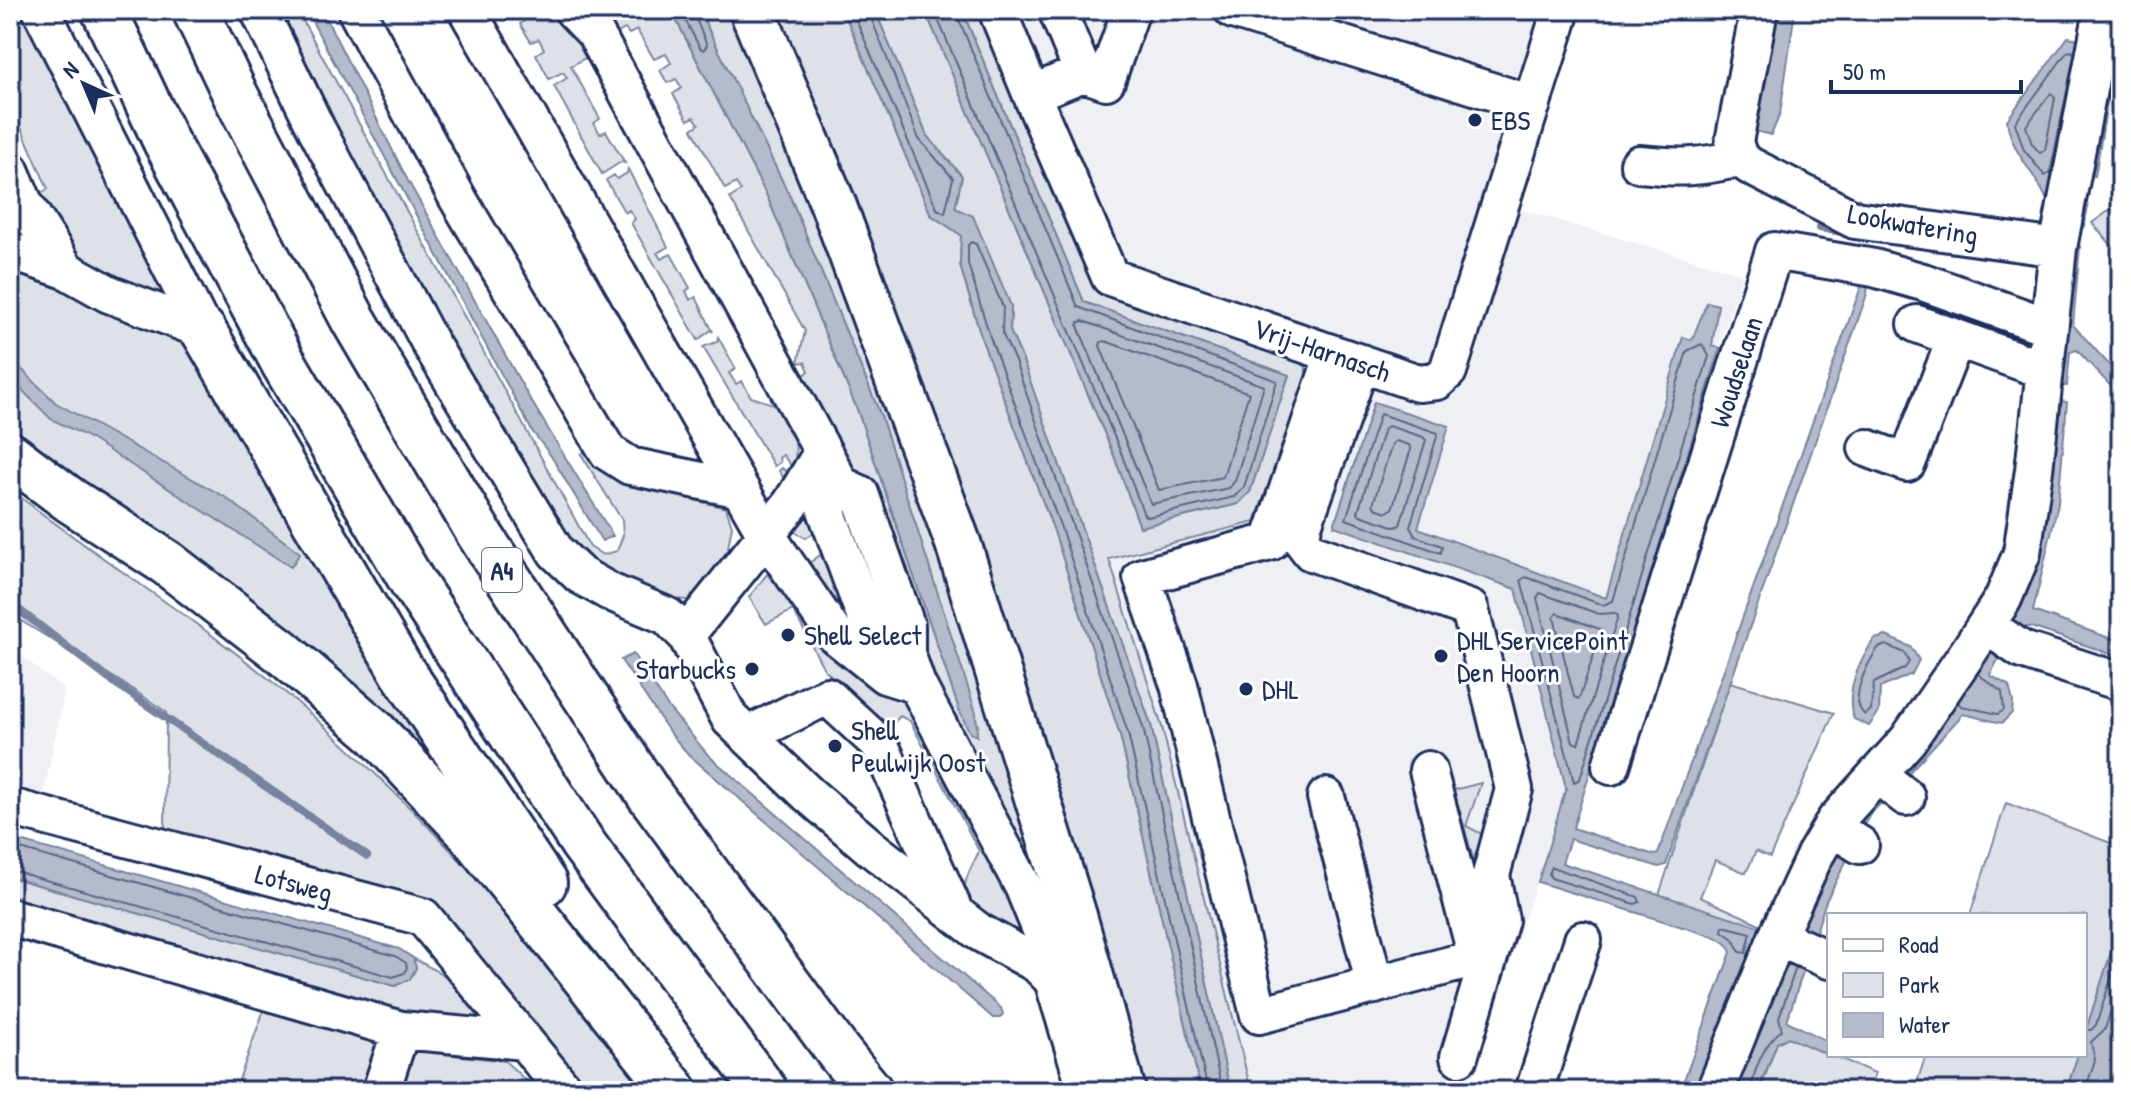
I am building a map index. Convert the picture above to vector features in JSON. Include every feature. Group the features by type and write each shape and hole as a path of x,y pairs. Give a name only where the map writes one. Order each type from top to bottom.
{"highway":[{"path":"104,10 166,142 283,362 413,583 583,844 765,1091"},
{"name":"A4","path":"195,10 236,96 353,319 480,535 649,794 870,1091"},
{"path":"752,10 833,204 958,543 1074,916 1123,1091"},
{"path":"203,330 402,671 683,1091"},
{"path":"10,455 70,500 167,563 281,651 374,731 469,832 675,1091"},
{"path":"1059,986 1091,1091"}],"street":[{"path":"41,10 203,330"},
{"name":"A4","path":"259,10 316,128 430,343 556,552 580,575 610,592 667,616 686,635 730,719 808,794 991,941 1037,964 1059,986"},
{"path":"356,10 457,197 608,452 630,466 740,489"},
{"path":"467,10 767,536 835,635 885,675 912,669"},
{"path":"573,10 595,33 822,453 841,485 860,494 906,625 912,669 1023,886 1050,952 1059,986"},
{"name":"Vrij-Harnasch","path":"997,10 1110,277 1418,383 1437,381 1448,371 1561,10"},
{"path":"1057,10 1083,73"},
{"path":"1031,94 1083,73 1106,81 1131,10"},
{"path":"1233,10 1532,104"},
{"path":"1639,164 1703,167 1739,158 1734,142 1759,10"},
{"path":"1715,1091 1803,948 1802,880 1889,784 1908,740 2001,635 2003,599 2022,553 2044,484 2044,370 2058,248 2103,10"},
{"name":"Lookwatering","path":"1739,158 1805,196 1855,220 2058,248"},
{"path":"10,170 24,203 66,270"},
{"path":"10,251 66,270 109,294 203,330"},
{"name":"Woudselaan","path":"1611,766 1774,251 1874,268 2049,327"},
{"path":"1917,324 2044,370"},
{"path":"1867,448 1907,463 1956,338"},
{"path":"1348,359 1290,521 1270,542 1142,577 1179,685 1259,1015 1477,958 1428,770"},
{"path":"686,635 791,504 822,453"},
{"path":"1290,521 1311,552 1470,609 1514,789 1491,875 1500,920 1459,1057"},
{"path":"2001,635 2121,682"},
{"name":"A4","path":"748,735 827,696 880,745 954,911"},
{"path":"1326,797 1375,985"},
{"name":"Lotsweg","path":"10,807 423,917 565,1091"},
{"path":"10,917 401,1030 524,1041"},
{"path":"1534,1091 1583,940"},
{"path":"381,1091 401,1030"}],"shaded area":[{"path":"867,10 1580,10 1519,209 1743,274 1466,1091 1224,1091"},
{"path":"10,647 65,690 42,800 10,791"}],"green space":[{"path":"10,10 33,10 177,304 76,260 32,198 48,189 10,102"},
{"path":"268,10 297,10 590,547 603,555 617,551 623,535 622,520 581,454 588,450 602,471 642,480 642,487 726,508 732,526 728,547 735,549 701,596 689,600 669,599 577,559 444,346"},
{"path":"514,10 542,12 561,19 596,52 571,66 600,119 594,123 600,134 606,131 625,163 621,162 602,174 554,86 567,78 563,72 549,79 536,54 544,49 539,39 531,42 520,24 527,19 522,12 516,15"},
{"path":"591,10 671,10 767,196 857,409 960,712 978,726 881,416 791,199 699,10 741,10 899,410 1082,974 949,732 851,472 803,376 809,371 805,362 798,363 805,331 730,198 741,191 736,183 725,189 692,129 699,124 694,117 688,120 673,94 682,88 676,79 667,83 660,70 671,63 666,54 654,59 637,30 629,34 625,29 616,34"},
{"path":"774,10 843,10 931,215 961,235 960,265 982,340 1054,531 1120,735 1201,1091 1130,1091"},
{"path":"875,10 925,10 1115,458 1140,527 1238,504 1250,492 1289,375 1084,302 962,10 984,10 1090,264 1305,362 1307,379 1255,522 1109,559 1162,727 1251,1091 1227,1091 1228,1081 1151,725 1010,331 1011,306 955,208 962,176 927,136"},
{"path":"628,169 668,247 657,253 661,259 671,254 690,288 686,291 690,300 696,297 713,332 711,330 698,340 631,223 635,219 629,210 625,213 606,180 614,175 617,179"},
{"path":"2110,210 2121,211 2121,256 2092,223"},
{"path":"10,268 198,340 484,815 10,440"},
{"path":"718,337 736,369 729,373 736,384 742,381 751,397 780,406 793,435 796,452 787,483 779,471 791,466 783,455 774,466 703,347 717,342"},
{"path":"826,478 864,649 805,566 827,550 813,533 806,538 793,531 810,510"},
{"path":"10,489 228,647 346,746 486,888 574,989 656,1091 583,1091 438,916 165,833 166,712 10,614"},
{"path":"767,574 773,581 780,578 907,696 983,831 1026,940 981,915 968,901 965,883 979,851 910,721 900,716 889,728 824,669 793,610 766,624 749,597"},
{"path":"1730,682 1834,713 1770,857 1756,851 1746,873 1715,860 1700,897 1764,928 1659,895"},
{"path":"1481,783 1466,826 1482,834 1474,862 1454,790"},
{"path":"2006,803 2121,847 2121,922 2087,1027 2087,913 1971,913"},
{"path":"10,877 395,986 410,979 416,968 413,958 446,976 479,1016 471,1027 432,1024 10,905"},
{"path":"266,1004 445,1054 505,1061 537,1091 235,1091"},
{"path":"1789,1037 1827,1053 1827,1057 1837,1057 1875,1073 1870,1091 1760,1091 1777,1042"},
{"path":"1925,1057 2077,1057 2066,1091 1914,1091"}],"water":[{"path":"306,10 322,10 407,179 527,394 613,536 602,541 551,456 532,431"},
{"path":"671,10 699,10 791,199 881,416 976,713 977,736 970,733 960,712 857,409 767,196"},
{"path":"843,10 875,10 927,136 962,176 955,208 973,216 1011,306 1010,331 1151,725 1228,1081 1227,1091 1201,1091 1120,735 1054,531 982,340 960,265 961,235 931,215"},
{"path":"925,10 962,10 1084,302 1289,375 1250,492 1238,504 1140,527 1115,458"},
{"path":"1773,10 1795,10 1780,114 1771,135 1755,131"},
{"path":"2114,10 2121,10 2121,19 2095,176 2090,174"},
{"path":"2068,37 2086,40 2049,205 2014,144 2007,120"},
{"path":"2073,242 2080,246 2073,325 2121,378 2121,397 2077,350 2070,352 2067,386 2053,384"},
{"path":"1863,281 1869,282 1866,297 1666,865 1659,867 1570,839 1562,863 1764,928 1699,1091 1680,1091 1731,952 1727,944 1718,938 1538,882 1566,788 1516,589 1334,526 1374,402 1449,426 1418,528 1606,598 1683,337 1692,340 1707,302 1718,305 1712,346 1720,348 1573,828 1658,854"},
{"path":"10,358 56,403 225,497 300,553 291,567 86,436 51,419 10,378"},
{"path":"2050,399 2067,402 2058,503 2033,611 2121,642 2121,657 2031,627 2021,627 1990,675 2009,686 2012,713 2002,723 1963,714 1869,816 1826,901 1787,1021 1827,1041 1827,1055 1788,1037 1777,1043 1758,1091 1725,1091 1810,888 1979,656"},
{"path":"1886,636 1911,647 1919,660 1912,674 1880,688 1879,712 1869,726 1854,719 1852,688 1858,668 1874,639"},
{"path":"633,654 668,707 708,755 1001,1008 1003,1014 1000,1018 993,1018 688,754 670,733 621,660"},
{"path":"10,838 399,949 413,958 416,968 410,979 395,986 10,877"},
{"path":"2121,922 2121,1091 2066,1091 2077,1057 2087,1057 2087,1027"}],"waterway":[{"path":"2081,225 2085,207"},
{"path":"1820,228 1847,233"},
{"path":"10,603 109,679 367,856"}],"place":[{"name":"EBS","path":"1475,120"},
{"name":"Shell Select","path":"788,635"},
{"name":"DHL ServicePoint Den Hoorn","path":"1441,656"},
{"name":"Starbucks","path":"752,669"},
{"name":"DHL","path":"1246,689"},
{"name":"Shell Peulwijk Oost","path":"835,746"}]}
